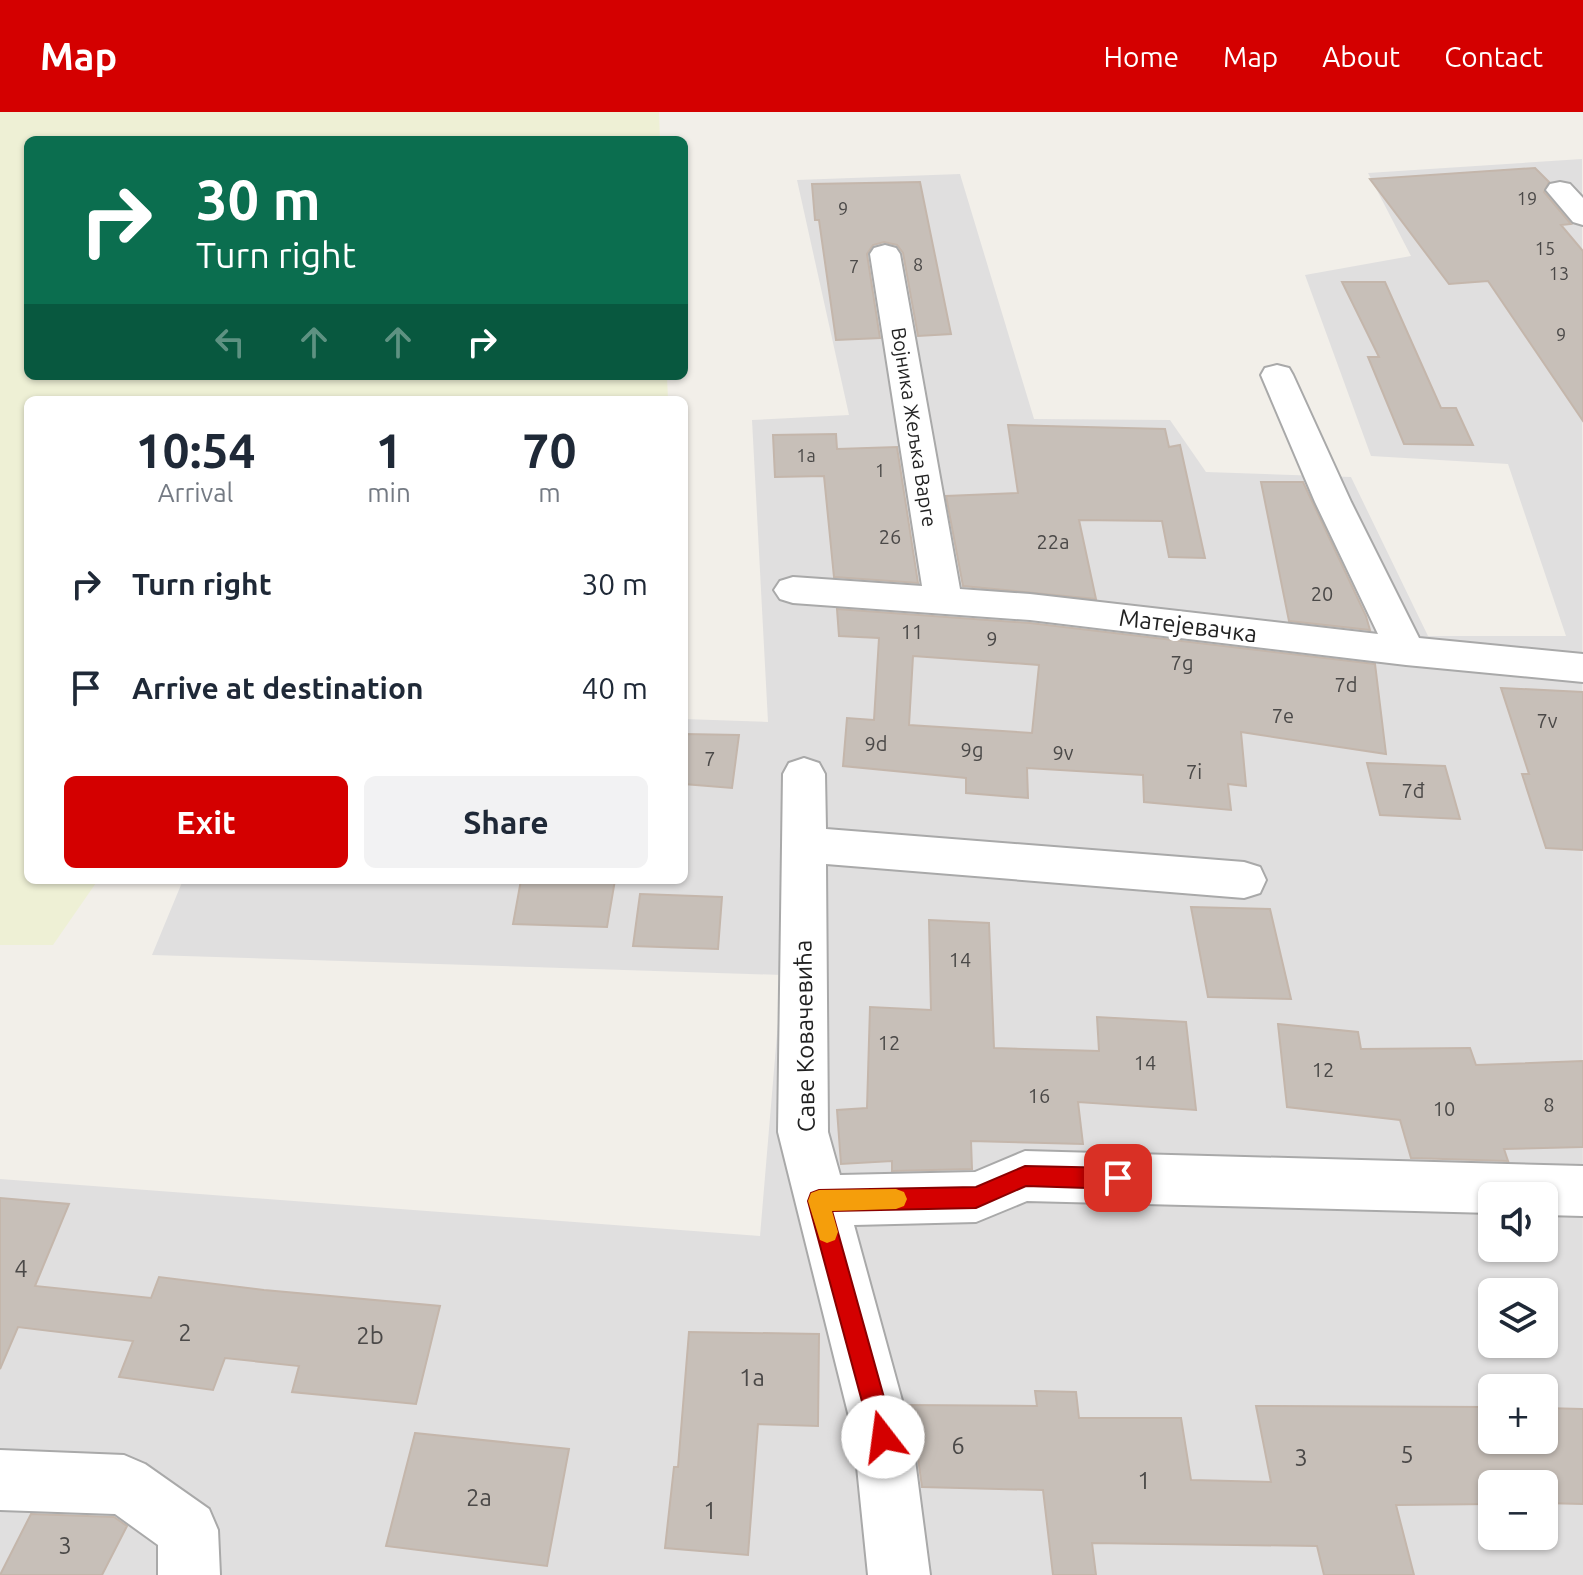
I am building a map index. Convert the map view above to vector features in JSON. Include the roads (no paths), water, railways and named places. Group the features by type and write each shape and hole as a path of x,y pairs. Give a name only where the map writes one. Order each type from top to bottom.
{"street":[{"path":"1560,190 1583,216"},
{"name":"Војника Жељка Варге","path":"885,254 943,601"},
{"path":"1277,375 1333,502 1406,651"},
{"name":"Матејевачка","path":"793,590 1030,607 1406,651 1583,668"},
{"name":"Саве Ковачевића","path":"804,774 803,1132 883,1437 899,1575"},
{"path":"804,845 1244,880"},
{"path":"819,1201 976,1197 1025,1176 1583,1191"},
{"path":"0,1480 124,1485 188,1530 189,1575"}]}
